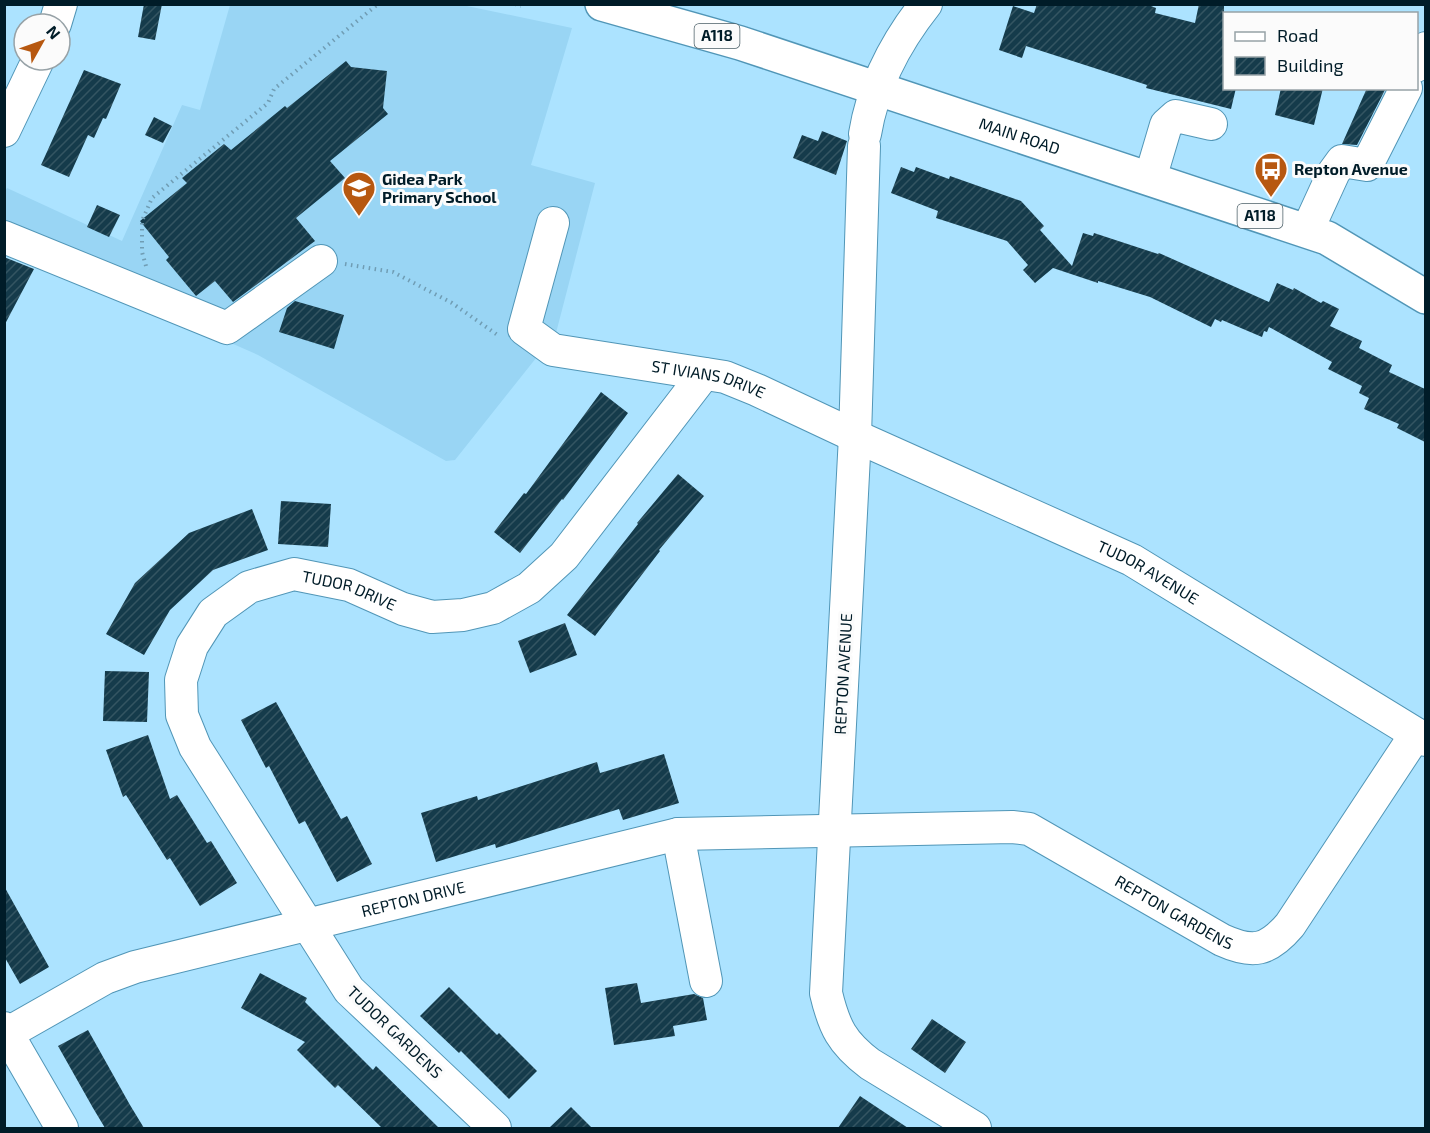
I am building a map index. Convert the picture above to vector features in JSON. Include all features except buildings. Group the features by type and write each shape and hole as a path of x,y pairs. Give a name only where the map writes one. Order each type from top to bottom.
{"main road":[{"name":"MAIN ROAD","path":"602,4 740,43 1327,238 1425,297"}],"street":[{"name":"REPTON AVENUE","path":"926,4 894,50 875,89 868,112 864,140 855,436 826,993 832,1017 842,1038 854,1051 870,1064 975,1128"},
{"path":"1418,62 1425,48"},
{"path":"4,130 32,72"},
{"path":"1307,231 1334,172 1342,161 1367,165 1405,90"},
{"path":"1150,179 1166,125 1176,116 1211,124"},
{"name":"ST IVIANS DRIVE","path":"553,224 524,329 554,350 724,377 855,436"},
{"path":"4,237 226,328 321,261"},
{"name":"TUDOR DRIVE","path":"309,925 195,747 182,715 181,680 192,646 213,613 249,587 294,574 349,585 403,609 432,617 463,615 493,608 529,588 564,556 704,374"},
{"name":"TUDOR AVENUE","path":"855,436 1132,560 1421,737"},
{"name":"REPTON GARDENS","path":"836,830 1029,829 1222,940 1241,948 1262,947 1276,942 1290,925 1421,737"},
{"name":"REPTON DRIVE","path":"6,1030 119,972 678,834 836,830"},
{"path":"678,834 706,981"},
{"name":"TUDOR GARDENS","path":"309,925 349,990 495,1128"},
{"path":"6,1030 62,1128"}],"path":[{"path":"132,290 147,265 142,252 142,222 152,198 268,103 274,89 378,4"},
{"path":"321,261 393,272 452,303 500,337"}],"shaded area":[{"name":"Gidea Park Primary School","path":"230,5 462,5 572,28 531,165 595,183 556,333 455,460 446,461 258,355 5,244 4,193 7,188 122,241 182,105 200,110"}],"place":[{"name":"Repton Avenue","path":"1271,198"},
{"name":"Gidea Park Primary School","path":"359,217"}]}
